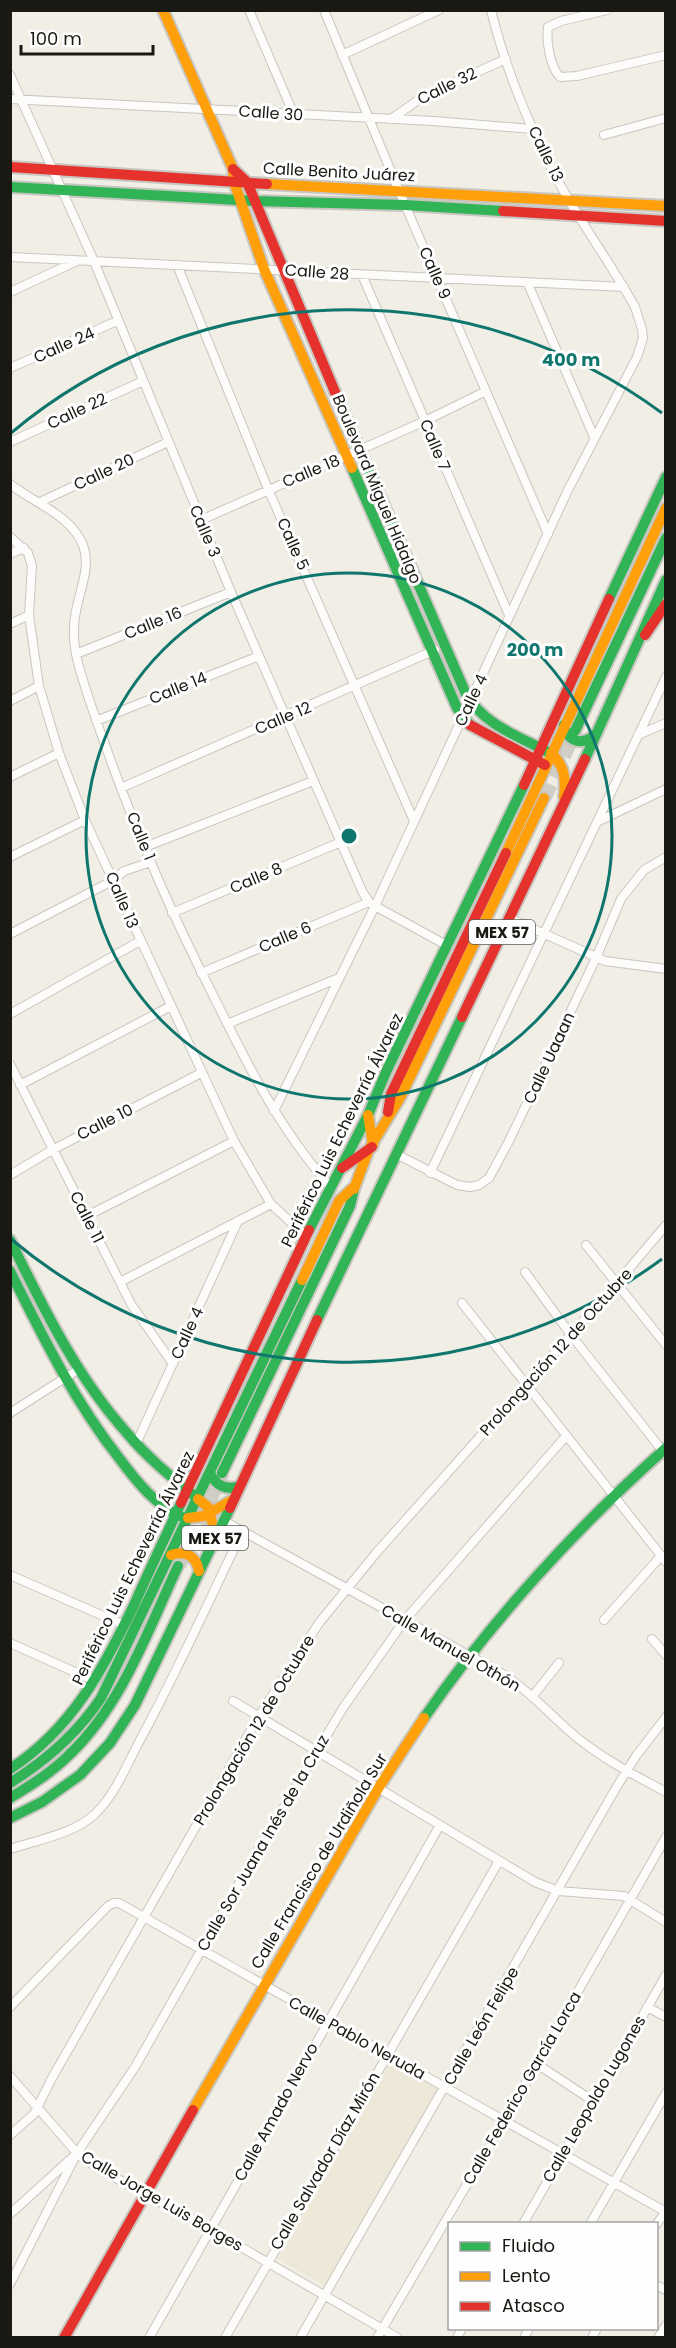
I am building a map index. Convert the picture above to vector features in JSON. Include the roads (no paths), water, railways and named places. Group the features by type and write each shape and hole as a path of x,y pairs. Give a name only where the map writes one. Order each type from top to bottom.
{"main road":[{"path":"163,10 233,168 247,182"},
{"name":"Calle Benito Juárez","path":"10,167 666,206"},
{"name":"Boulevard Miguel Hidalgo","path":"233,168 234,182 264,269 431,652 463,717 473,728 487,737 540,763"},
{"name":"Boulevard Miguel Hidalgo","path":"247,182 282,270 444,646 471,701 498,725 546,751 563,766"},
{"name":"Calle Benito Juárez","path":"10,187 255,201 405,205 666,221"},
{"name":"Periférico Luis Echeverría Álvarez","path":"10,1769 51,1740 83,1701 124,1625 330,1186 342,1168 386,1072 546,751 666,477"},
{"name":"Periférico Luis Echeverría Álvarez","path":"546,751 564,725 666,508"},
{"path":"575,731 666,538"},
{"name":"MEX 57","path":"11,1818 65,1787 96,1760 135,1705 589,752 666,580"},
{"path":"635,646 650,630 666,604"},
{"path":"564,725 569,738 576,742 591,740 596,734"},
{"path":"540,763 563,766 578,760 589,752"},
{"name":"Periférico Luis Echeverría Álvarez","path":"387,1115 391,1094 489,892 533,791 540,763"},
{"path":"561,811 565,780 563,766"},
{"path":"533,791 542,789 554,796 561,811"},
{"name":"Periférico Luis Echeverría Álvarez","path":"222,1473 350,1206 354,1187 387,1115 400,1098 544,798"},
{"path":"342,1168 373,1146 368,1115"},
{"name":"Periférico Luis Echeverría Álvarez","path":"10,1783 54,1754 69,1740 92,1712 109,1683 339,1201 354,1187"},
{"path":"10,1240 59,1337 79,1369 136,1444 163,1470 203,1502 210,1513 213,1543"},
{"path":"10,1271 65,1378 128,1471 155,1501 175,1517 196,1518 234,1499"},
{"name":"Calle Francisco de Urdiñola Sur","path":"64,2337 264,1985 379,1787 417,1728 469,1655 613,1495 664,1451"},
{"path":"210,1473 216,1484 222,1488 240,1486"},
{"path":"171,1555 182,1552 192,1556 198,1566 198,1571"},
{"name":"MEX 57","path":"10,1798 54,1770 73,1754 98,1725 120,1687 178,1566"}],"street":[{"path":"249,10 294,115"},
{"name":"Calle 9","path":"324,10 399,191 548,534"},
{"path":"342,55 439,10"},
{"name":"Calle 13","path":"491,10 532,129 569,201 624,287"},
{"path":"607,10 561,21 548,27 547,39 554,67 560,77 577,76 666,55"},
{"name":"Calle 32","path":"391,119 424,96 506,59"},
{"name":"Calle 3","path":"10,75 93,259 231,592 313,781 372,904"},
{"name":"Calle 30","path":"10,99 206,108 532,129"},
{"path":"604,135 666,118"},
{"name":"Calle 28","path":"10,256 528,284 624,287"},
{"path":"10,292 81,260"},
{"name":"Calle 5","path":"177,265 268,489 414,821"},
{"name":"Calle 7","path":"362,275 509,615"},
{"path":"528,284 594,437"},
{"name":"Calle 4","path":"274,1111 471,701 509,615 594,437 630,371 643,338 640,319 624,287"},
{"name":"Calle 24","path":"10,368 117,321"},
{"name":"Calle 22","path":"10,441 143,381"},
{"name":"Calle 18","path":"201,520 425,421 486,391"},
{"name":"Calle 20","path":"40,502 168,442"},
{"name":"Calle 1","path":"10,484 40,502 71,527 78,536 86,556 86,566 75,613 76,654 96,721 121,788 172,913 249,1069 311,1165 330,1186"},
{"path":"10,537 24,548 10,554"},
{"name":"Calle 13","path":"24,548 32,566 29,615 39,686 59,753 85,820 234,1141 271,1204 308,1237"},
{"name":"Calle 16","path":"76,654 231,592"},
{"path":"10,624 29,615"},
{"name":"Calle 12","path":"121,788 444,646"},
{"name":"Calle 14","path":"96,721 259,656"},
{"path":"430,1173 666,677"},
{"path":"10,701 39,686"},
{"path":"638,735 666,723"},
{"path":"10,777 59,753"},
{"path":"145,847 313,781"},
{"path":"597,822 666,789"},
{"path":"10,857 85,820"},
{"name":"Calle 8","path":"172,913 341,842"},
{"name":"Calle Uaaan","path":"396,1154 457,1185 470,1187 479,1185 489,1178 509,1141 596,958 621,899 644,870 666,857"},
{"path":"10,934 114,880 124,871 151,862"},
{"path":"372,904 448,946"},
{"name":"Calle 6","path":"201,973 372,904"},
{"path":"509,918 596,958 615,963 666,969"},
{"path":"10,1014 140,941"},
{"path":"227,1024 339,978"},
{"path":"20,1085 171,1005"},
{"name":"Calle 11","path":"10,1064 120,1282 143,1324 173,1364"},
{"name":"Calle 10","path":"10,1175 52,1150 201,1073"},
{"path":"87,1216 234,1141"},
{"path":"120,1282 271,1204"},
{"name":"Calle 4","path":"136,1444 238,1221"},
{"name":"Prolongación 12 de Octubre","path":"10,2135 39,2107 52,2078 259,1716 304,1644 346,1588 665,1228"},
{"path":"586,1245 666,1345"},
{"path":"525,1272 570,1335 664,1451"},
{"path":"462,1303 663,1559 604,1620"},
{"path":"10,1413 79,1369"},
{"name":"Calle Sor Juana Inés de la Cruz","path":"10,2284 77,2153 135,2067 316,1751 343,1708 404,1621 566,1436"},
{"name":"Calle Manuel Othón","path":"224,1521 514,1681 577,1738 626,1771 666,1792"},
{"path":"10,1849 77,1826 102,1806 147,1726 243,1530"},
{"path":"10,1575 124,1625"},
{"path":"652,1640 666,1655"},
{"path":"10,1643 95,1681"},
{"path":"532,1697 559,1663"},
{"path":"233,1701 535,1882 558,1891 616,1894 631,1899 666,1922"},
{"name":"Calle León Felipe","path":"300,2337 626,1771 666,1717"},
{"name":"Calle Amado Nervo","path":"148,2337 440,1825"},
{"name":"Calle Federico García Lorca","path":"377,2337 537,2064 666,1837"},
{"name":"Calle Salvador Díaz Mirón","path":"225,2337 499,1861"},
{"name":"Calle Pablo Neruda","path":"10,2007 111,1904 119,1903 665,2212"},
{"name":"Calle Leopoldo Lugones","path":"524,2222 666,1975"},
{"path":"647,2007 666,2017"},
{"path":"537,2064 593,2101"},
{"name":"Calle Jorge Luis Borges","path":"10,2076 77,2153 96,2167 210,2229 398,2337"},
{"path":"591,2222 666,2093"},
{"path":"10,2214 77,2153"},
{"path":"658,2337 666,2325"}],"tunnel":[{"path":"544,798 575,731"},
{"path":"179,1565 222,1473"}]}
